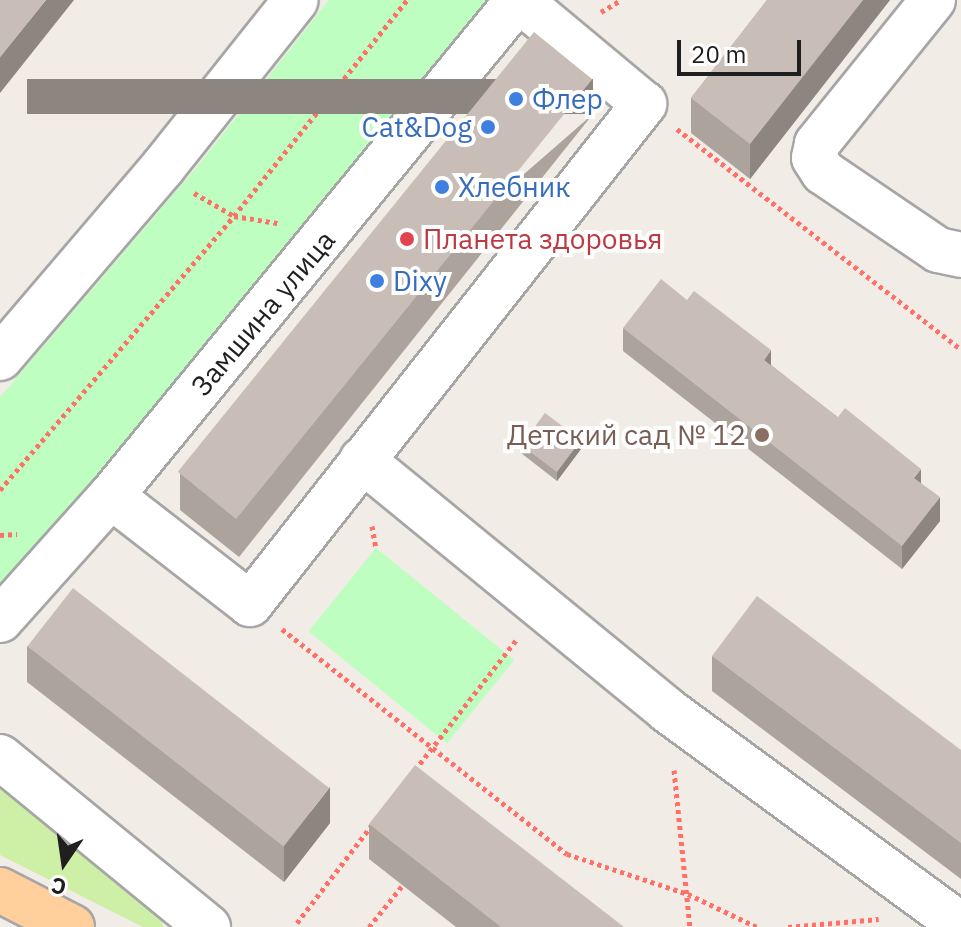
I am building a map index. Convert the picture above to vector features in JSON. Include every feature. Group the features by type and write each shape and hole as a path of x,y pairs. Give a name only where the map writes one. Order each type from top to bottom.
{"main road":[{"path":"0,890 72,927"}],"street":[{"path":"0,358 163,167 296,0"},
{"path":"111,496 250,604 644,104 518,0"},
{"name":"Замшина улица","path":"0,620 111,496 518,0"},
{"path":"933,0 817,144 814,158 823,172 938,250 961,255"},
{"path":"362,460 667,710 954,919"},
{"path":"0,757 208,927"}],"path":[{"path":"0,490 234,216 407,0"},
{"path":"644,104 961,349"},
{"path":"163,167 193,193 234,216 330,232"},
{"path":"250,604 567,854 688,894 757,927"},
{"path":"413,771 541,608"},
{"path":"667,710 690,927"},
{"path":"297,923 377,819"},
{"path":"369,927 402,886"},
{"path":"788,927 954,919"}],"green space":[{"path":"329,0 486,0 95,481 0,586 0,397 196,168"},
{"path":"376,548 514,660 447,743 309,631"},
{"path":"0,779 162,921 163,927 143,927 0,855"}],"building":[{"path":"0,0 46,0 0,57"},
{"path":"767,0 863,0 750,144 691,98"},
{"path":"534,32 592,79 236,519 178,472"},
{"path":"661,279 687,300 694,291 771,350 764,360 838,417 845,408 921,469 914,478 940,497 902,546 623,328"},
{"path":"545,413 581,440 557,472 521,445"},
{"path":"73,588 329,788 284,846 27,646"},
{"path":"757,596 961,750 961,843 712,656"},
{"path":"415,765 624,927 501,927 369,824"}],"place":[{"name":"Флер","path":"516,99"},
{"name":"Cat&Dog","path":"488,127"},
{"name":"Хлебник","path":"442,187"},
{"name":"Планета здоровья","path":"407,239"},
{"name":"Dixy","path":"377,281"},
{"name":"Детский сад № 12","path":"762,435"}]}
